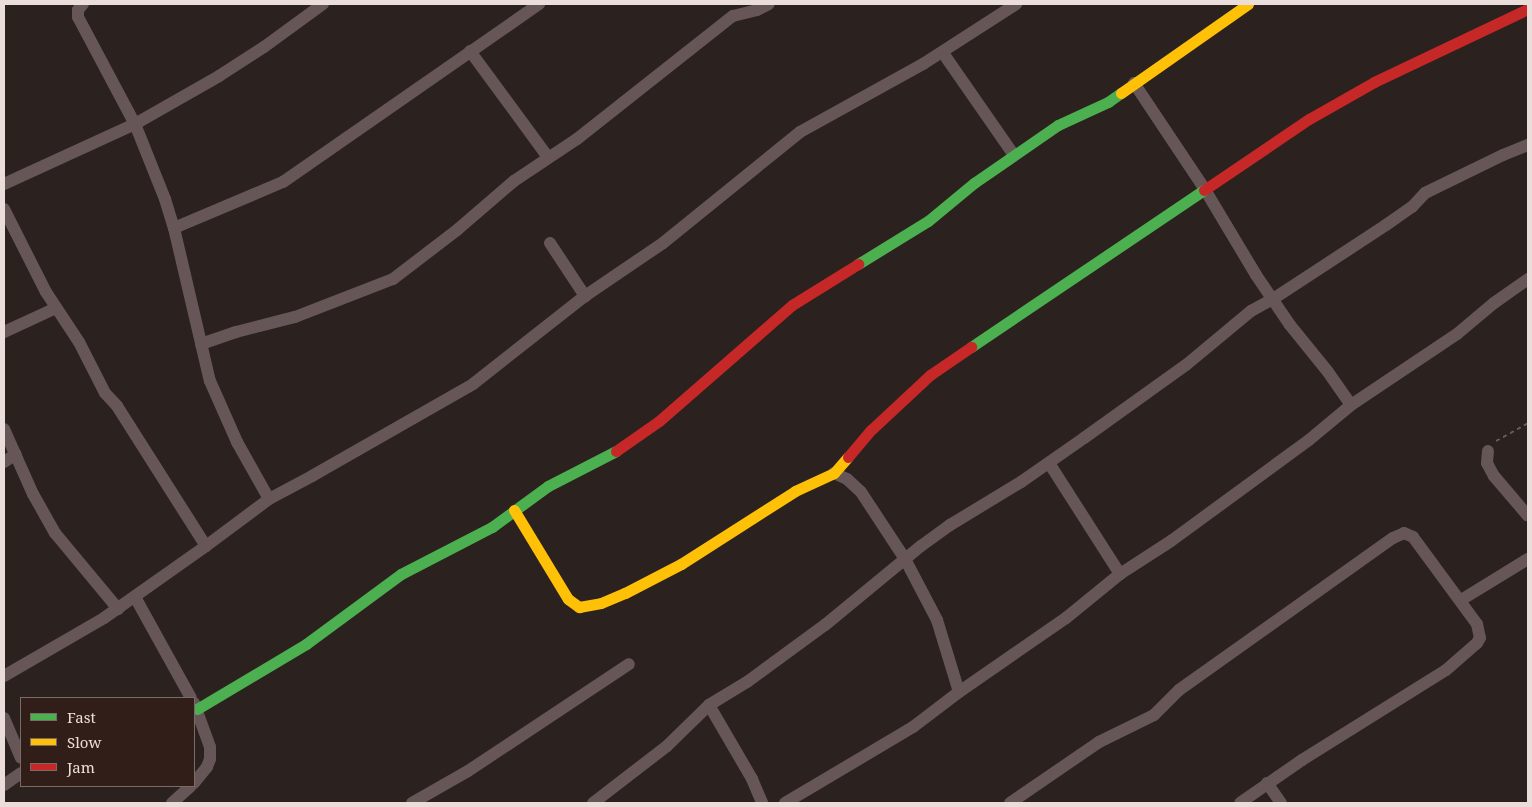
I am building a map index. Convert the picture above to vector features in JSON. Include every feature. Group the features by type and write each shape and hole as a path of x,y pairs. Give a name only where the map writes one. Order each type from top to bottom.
{"street":[{"path":"83,4 78,10 78,17 136,124 174,228 185,282 210,381 221,408 269,498"},
{"path":"4,184 136,124 226,71 323,4"},
{"path":"174,228 283,182 539,4"},
{"path":"201,344 236,332 295,318 393,279 457,230 514,181 577,139 733,16 757,10 769,4"},
{"path":"4,676 136,597 269,498 312,476 468,388 586,296 663,243 800,132 943,53 1016,4"},
{"path":"195,702 306,644 401,574 492,527 548,486 622,448 659,420 792,305 928,221 974,183 1014,154 1058,125 1108,102 1248,4"},
{"path":"514,510 568,599 579,607 602,603 681,564 795,492 834,473 871,430 930,375 1286,134 1337,102 1420,58 1528,9"},
{"path":"470,51 548,157"},
{"path":"943,53 1014,154"},
{"path":"1134,83 1204,188 1256,275 1290,325 1328,372 1351,405"},
{"path":"593,803 667,746 709,705 747,682 818,630 950,525 1049,463 1186,365 1251,311 1273,299 1392,221 1412,207 1425,193 1528,145"},
{"path":"4,209 56,308 79,342 105,393 117,406 206,546"},
{"path":"550,243 586,296"},
{"path":"785,803 913,727 959,692 1066,618 1120,574 1171,541 1309,440 1351,405 1457,334 1494,302 1528,279"},
{"path":"4,332 56,308"},
{"path":"4,429 32,494 55,533 118,609"},
{"path":"1488,451 1487,463 1494,476 1528,516"},
{"path":"4,462 16,454"},
{"path":"1049,463 1120,574"},
{"path":"834,473 846,479 861,492 905,559 936,620 959,692"},
{"path":"1010,803 1099,742 1154,715 1179,690 1404,533 1413,537 1461,600 1479,631 1480,638 1470,651 1446,670 1267,783 1240,803"},
{"path":"1461,600 1528,559"},
{"path":"136,597 191,697"},
{"path":"412,803 468,771 629,664"},
{"path":"709,705 752,779 762,803"},
{"path":"195,706 210,747 210,759 207,767 195,782"},
{"path":"4,718 20,756"},
{"path":"4,785 20,774"},
{"path":"1267,783 1281,803"},
{"path":"172,803 190,787"}],"path":[{"path":"1488,451 1495,442 1528,423"}],"traffic: fast":[{"path":"858,264 928,221 974,183 1058,125 1108,102 1121,93"},
{"path":"971,347 1204,190"},
{"path":"197,709 306,644 401,574 492,527 548,486 616,451"}],"traffic: slow":[{"path":"1121,93 1248,4"},
{"path":"514,510 568,599 579,607 601,603 625,593 681,564 795,491 834,473 848,457"}],"traffic: jam":[{"path":"1204,190 1309,119 1374,82 1528,9"},
{"path":"616,451 659,421 792,305 858,264"},
{"path":"848,457 871,430 930,375 971,347"}]}
